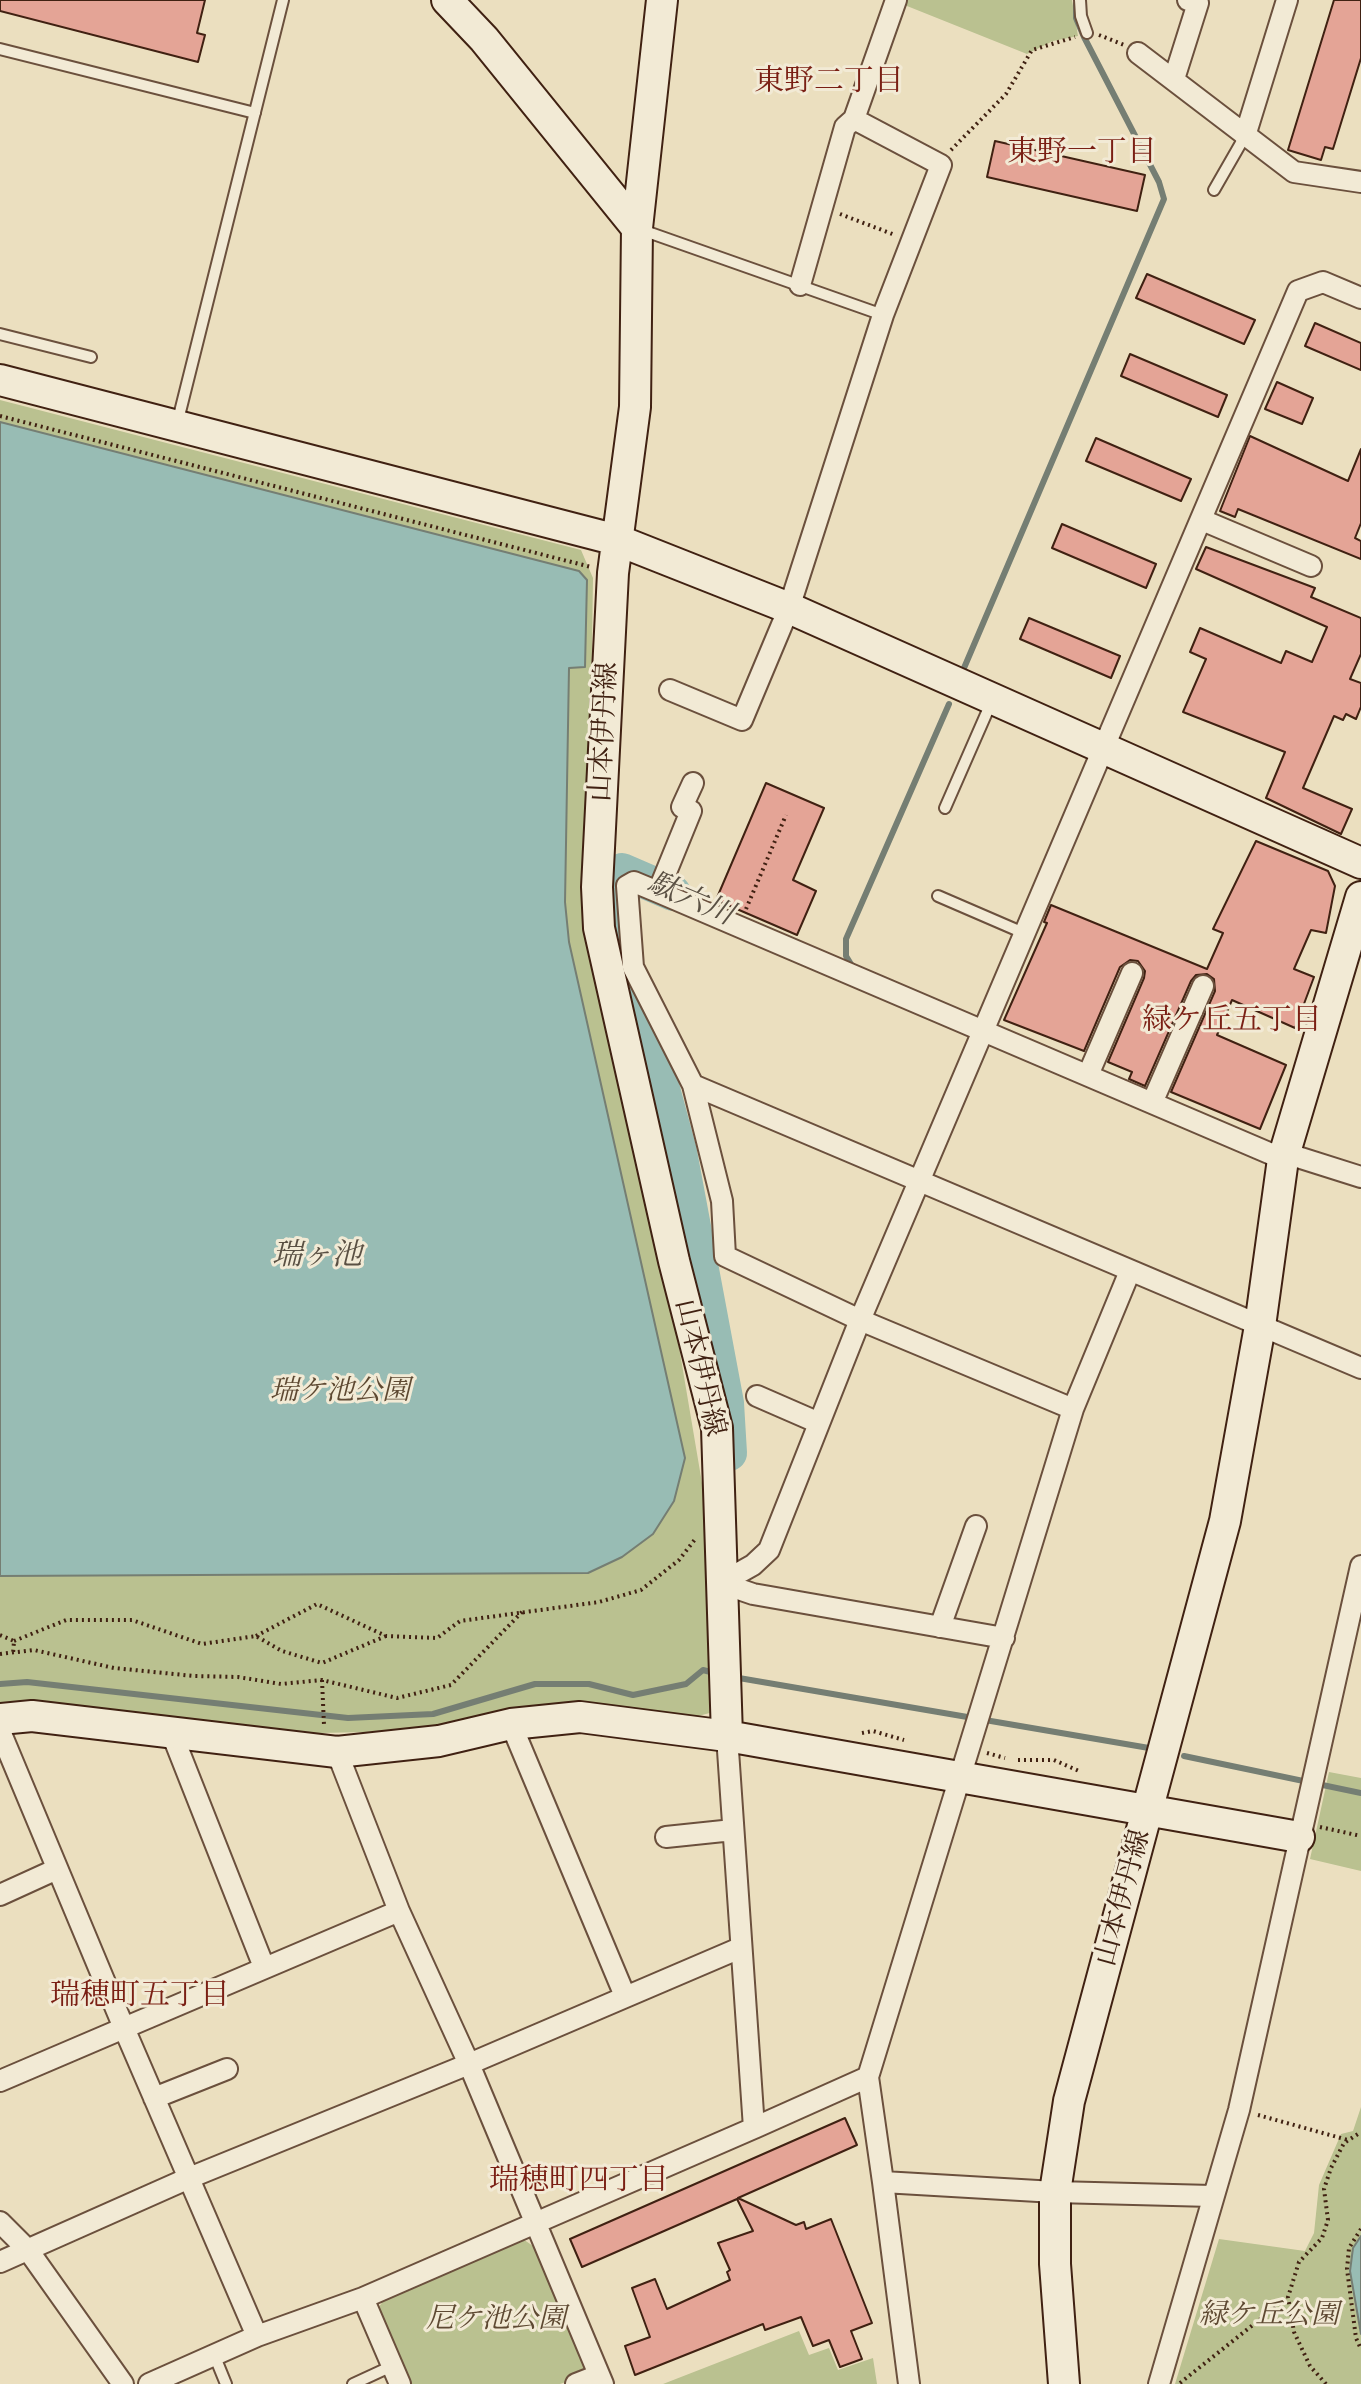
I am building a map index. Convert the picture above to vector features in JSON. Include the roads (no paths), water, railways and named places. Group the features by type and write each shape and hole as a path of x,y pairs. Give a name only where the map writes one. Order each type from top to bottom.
{"street":[{"path":"447,0 484,39 637,228"},
{"name":"山本伊丹線","path":"662,0 637,228 635,407 613,573 597,887 599,928 674,1261 717,1428 727,1736 1148,1811 1069,2101 1055,2192 1055,2264 1064,2384"},
{"path":"800,285 845,127 854,119 896,0"},
{"path":"1174,79 1198,3 1188,0"},
{"path":"1245,136 1287,0"},
{"path":"1138,53 1294,172 1361,182"},
{"path":"670,690 742,720 789,608 883,315 941,165 854,119"},
{"path":"721,1583 753,1565 769,1550 860,1320 1298,291 1323,282 1361,298"},
{"path":"0,380 617,540 789,608 1361,863"},
{"path":"1202,520 1290,548 1311,566"},
{"path":"659,888 691,811 682,807 693,783"},
{"path":"1073,1409 860,1320 725,1256 722,1201 693,1085 633,967 627,886 634,882 659,888 987,1027 1088,1075 1154,1097 1284,1156 1361,1177"},
{"path":"1301,1830 1148,1811 1233,1489 1284,1156 1361,897"},
{"path":"1088,1075 1132,973"},
{"path":"1154,1097 1203,986"},
{"path":"693,1085 1361,1368"},
{"path":"909,2384 868,2077 1073,1409 1130,1271"},
{"path":"757,1396 819,1423"},
{"path":"940,1627 976,1526"},
{"path":"1159,2384 1239,2110 1361,1566"},
{"path":"721,1583 753,1594 1004,1638"},
{"path":"0,1719 32,1716 337,1752 439,1741 511,1724 580,1717 727,1736 754,2128"},
{"path":"511,1724 625,1996"},
{"path":"0,1731 257,2336"},
{"path":"172,1734 264,1967"},
{"path":"337,1752 399,1911 469,2064 601,2380 576,2384"},
{"path":"666,1837 733,1830"},
{"path":"0,1895 57,1869"},
{"path":"0,2081 399,1911"},
{"path":"0,2262 189,2178 469,2064 740,1948"},
{"path":"154,2098 227,2069"},
{"path":"149,2384 257,2336 363,2298 868,2077"},
{"path":"883,2182 1055,2192 1212,2196"},
{"path":"0,2222 28,2250 123,2384"},
{"path":"363,2298 396,2375"}],"lane":[{"path":"176,426 283,0"},
{"path":"1080,0 1083,35"},
{"path":"0,49 255,113"},
{"path":"1214,190 1245,136"},
{"path":"637,228 794,287 800,285 883,315"},
{"path":"0,334 91,357"},
{"path":"945,808 993,697"},
{"path":"938,896 1026,934"},
{"path":"215,2357 226,2384"},
{"path":"353,2384 396,2375"}],"water":[{"name":"瑞ヶ池","path":"0,422 579,571 587,580 585,667 569,668 565,902 569,942 685,1458 674,1501 653,1534 622,1557 588,1573 0,1576"},
{"path":"1361,2236 1361,2334 1350,2271 1353,2248"}],"waterway":[{"path":"964,668 1164,199 1159,182 1084,37 1076,18 1076,4"},
{"path":"854,969 846,956 846,939 949,704"},
{"name":"駄六川","path":"673,893 622,871 614,874 625,1000 661,1085 679,1152 726,1403 729,1453"},
{"path":"0,1684 27,1682 348,1718 433,1714 535,1684 589,1684 633,1695 686,1684 703,1670 718,1674"},
{"path":"733,1677 1149,1748"},
{"path":"1184,1756 1361,1793"}],"district":[{"name":"東野二丁目","path":"829,83"},
{"name":"東野一丁目","path":"1082,154"},
{"name":"緑ケ丘五丁目","path":"1232,1022"},
{"name":"瑞穂町五丁目","path":"140,1997"},
{"name":"瑞穂町四丁目","path":"579,2182"}],"park label":[{"name":"瑞ケ池公園","path":"340,1392"},
{"name":"緑ケ丘公園","path":"1269,2316"},
{"name":"尼ケ池公園","path":"496,2320"}]}
